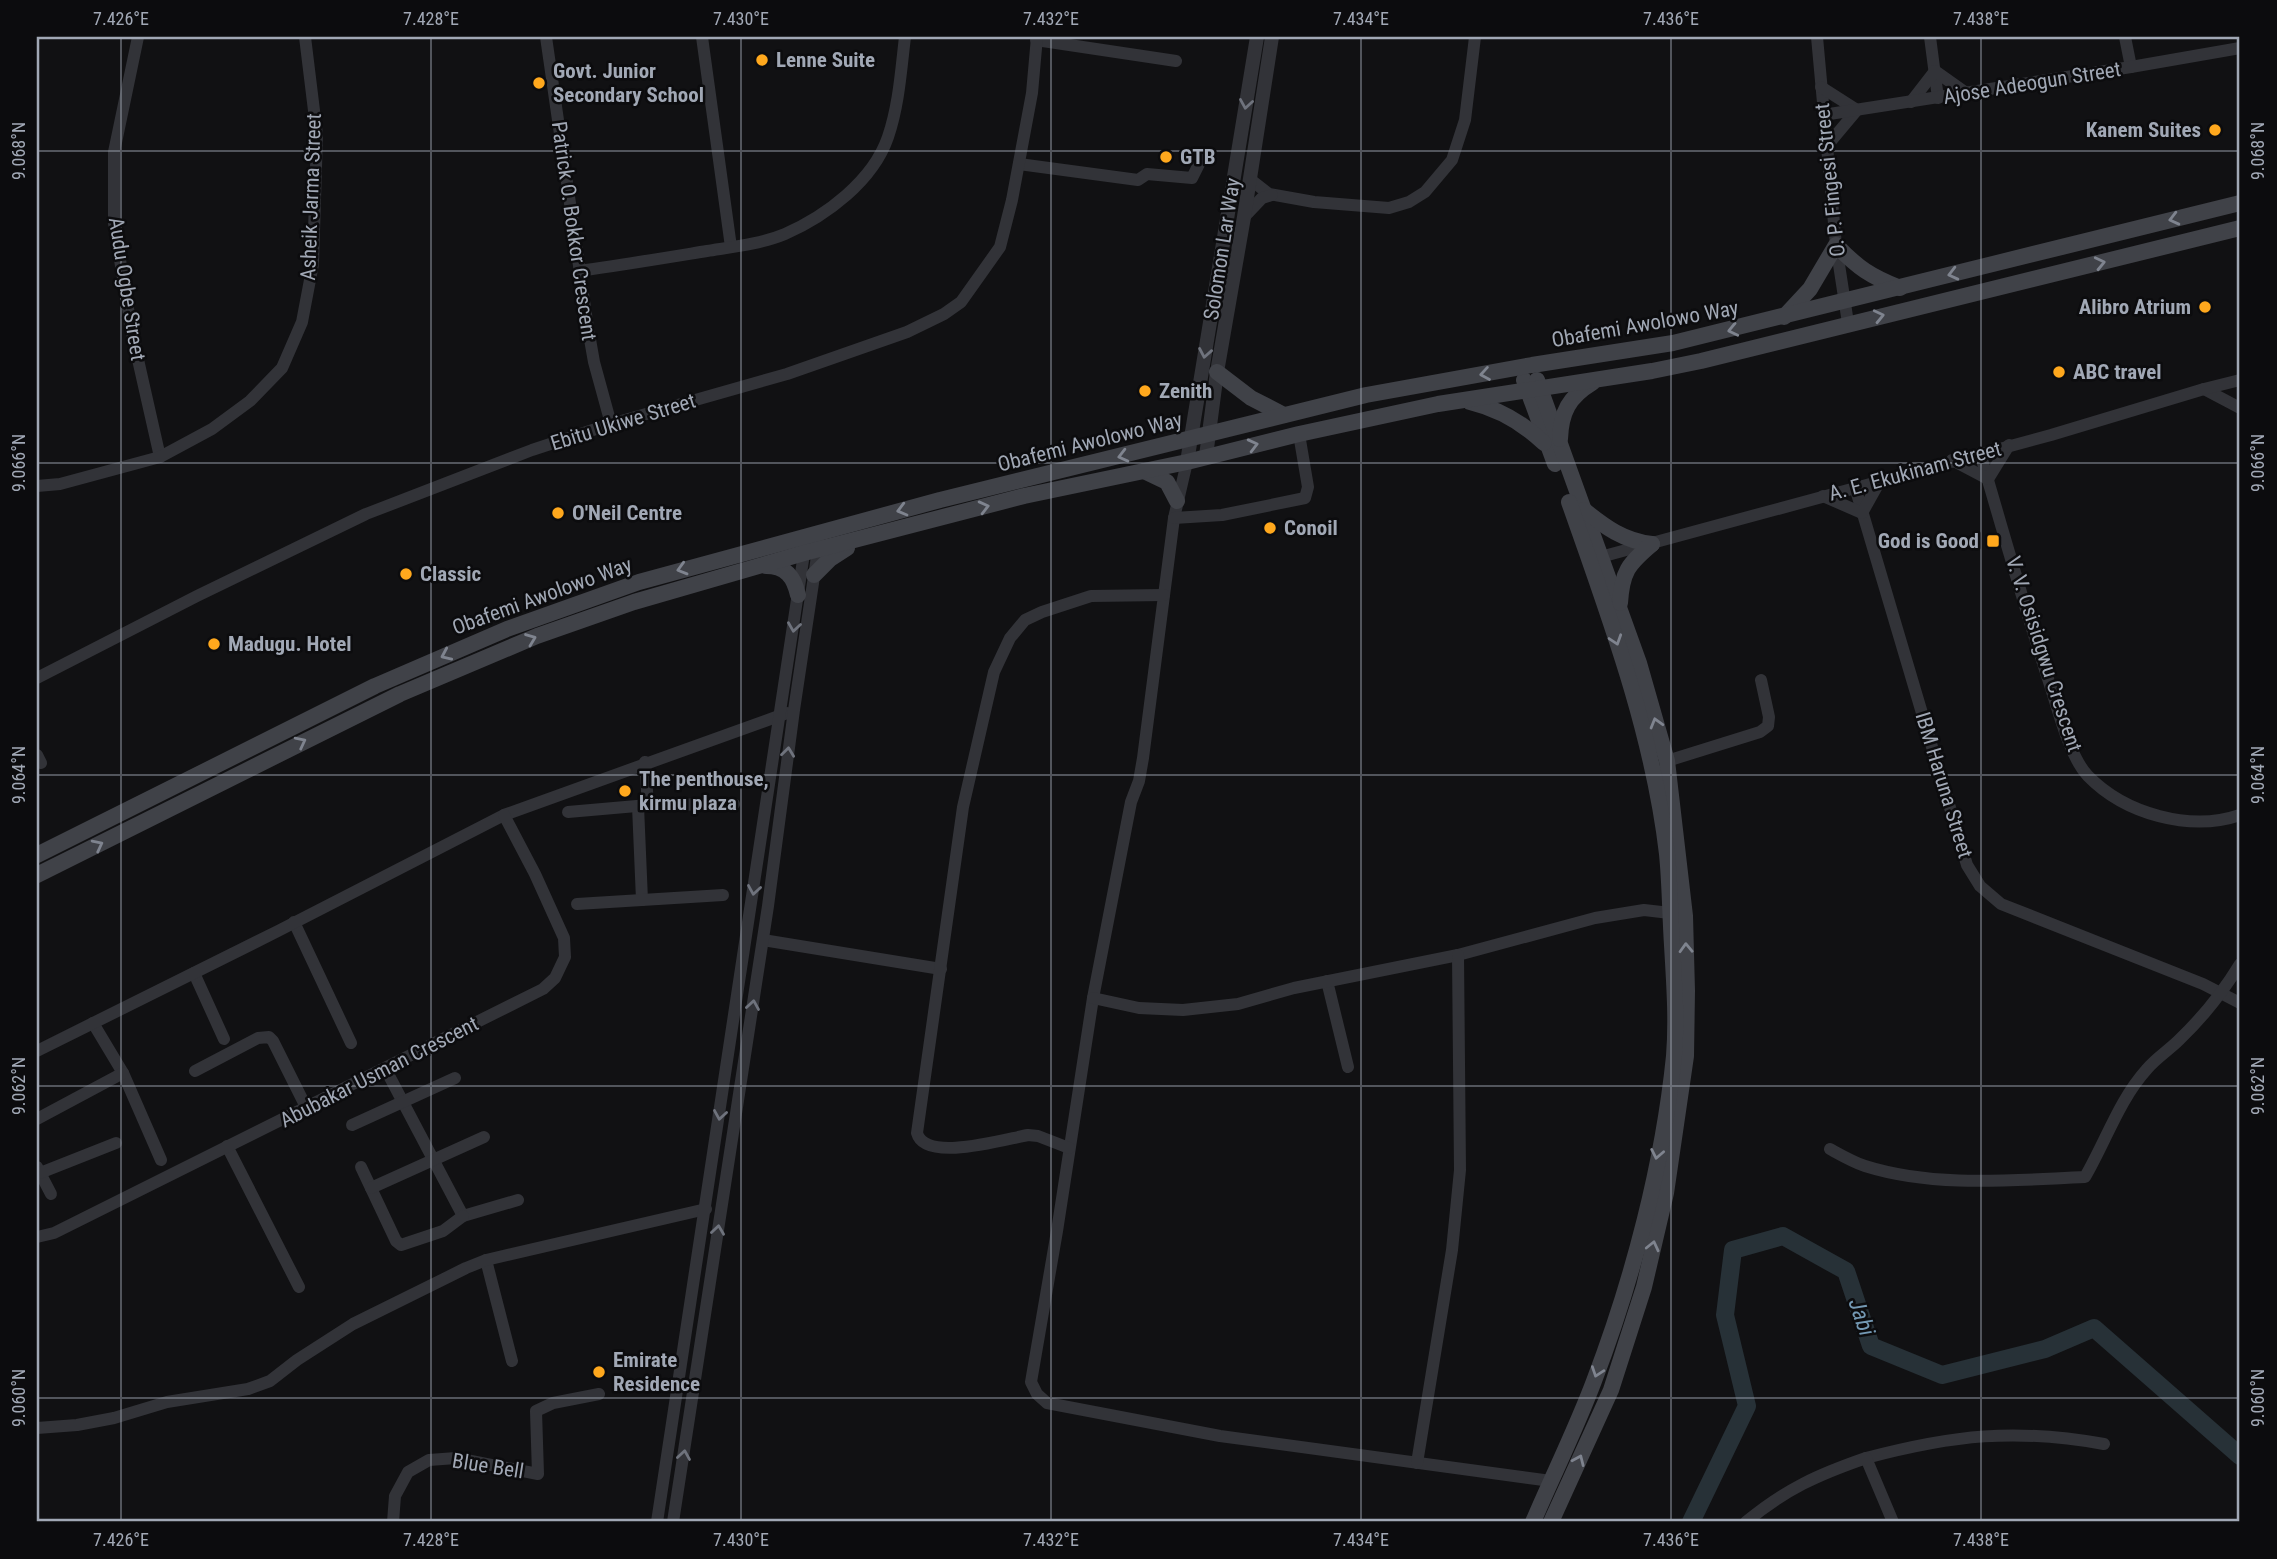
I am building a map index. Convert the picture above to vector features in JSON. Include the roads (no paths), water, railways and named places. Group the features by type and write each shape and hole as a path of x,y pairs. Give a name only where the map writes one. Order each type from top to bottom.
{"main road":[{"name":"Obafemi Awolowo Way","path":"37,855 329,708 463,647 639,582 940,500 1284,415 1409,386 1674,344 2240,203"},
{"name":"Obafemi Awolowo Way","path":"37,875 322,731 439,676 585,618 760,566 1024,496 1299,434 1461,400 1652,371 1725,356 1849,323 2240,228"},
{"path":"1784,317 1810,289 1836,245 1855,265 1873,277 1900,288"},
{"path":"1526,367 1595,558 1620,611 1639,663 1667,761 1685,916 1686,1056 1627,1285 1594,1381 1533,1522"},
{"path":"1217,372 1251,398 1284,415"},
{"path":"1555,447 1561,418 1568,403 1578,391 1597,380"},
{"path":"1461,400 1503,413 1555,447 1583,509 1651,764 1667,855 1675,990 1676,1087 1666,1193 1644,1287 1611,1390 1551,1522"},
{"path":"1144,471 1167,482 1177,501"},
{"path":"1583,509 1619,536 1633,542 1652,544"},
{"path":"814,575 830,559 876,535"},
{"path":"1620,611 1623,576 1631,562 1652,544"},
{"path":"760,566 775,566 788,572 798,596"}],"street":[{"name":"Audu Ogbe Street","path":"138,37 114,152 114,223 132,333 160,457"},
{"name":"Asheik Jarma Street","path":"37,486 60,484 160,457 212,429 250,401 282,368 302,322 313,264 317,135 306,37"},
{"name":"Patrick O. Bokkor Crescent","path":"546,37 594,362 611,424"},
{"path":"702,37 731,247"},
{"path":"579,271 731,247 782,235 814,219 862,179 878,158 888,138 896,108 905,37"},
{"name":"Solomon Lar Way","path":"1187,461 1256,37"},
{"name":"Solomon Lar Way","path":"1206,456 1217,372 1251,180 1272,37"},
{"path":"1251,180 1272,195 1314,202 1389,208 1409,202 1425,192 1452,160 1465,120 1475,37"},
{"name":"O. P. Fingesi Street","path":"1817,37 1836,245 1843,301 1849,323"},
{"path":"1930,37 1938,98"},
{"path":"2125,37 2131,67"},
{"path":"1037,38 1176,61"},
{"name":"Ebitu Ukiwe Street","path":"37,678 366,514 531,450 611,424 787,374 906,332 944,314 961,302 1000,247 1032,93 1037,38"},
{"name":"Ajose Adeogun Street","path":"1823,115 2240,48"},
{"path":"1935,71 1965,93"},
{"path":"1911,102 1935,71"},
{"path":"1821,87 1857,110 1826,147"},
{"path":"1019,164 1138,180 1147,174 1192,178 1204,154"},
{"path":"1244,217 1262,198 1272,195"},
{"name":"A. E. Ekukinam Street","path":"1595,558 2051,435 2240,380"},
{"path":"2204,389 2240,408"},
{"path":"1174,518 1222,516 1305,498 1308,487 1299,434"},
{"path":"1952,460 1988,479 2009,445"},
{"name":"V. V. Osisidgwu Crescent","path":"1980,453 2063,727 2087,775 2116,797 2147,814 2204,822 2240,815"},
{"path":"1187,461 1174,518 1143,758 1139,781 1131,802 1093,998 1031,1382 1042,1400 1047,1403 1220,1436 1551,1481"},
{"path":"1823,496 1862,513 1881,480"},
{"name":"IBM Haruna Street","path":"1854,487 1967,865 1980,886 2001,904 2240,1003"},
{"path":"673,1522 763,940 798,596 814,534"},
{"path":"657,1522 694,1275 787,712 814,575 811,552"},
{"path":"1069,1148 1028,1135 953,1149 934,1148 919,1140 917,1133 963,807 994,672 1010,638 1026,620 1091,596 1164,595"},
{"path":"1667,761 1760,732 1768,726 1769,717 1760,680"},
{"path":"37,1051 504,815 787,712"},
{"path":"642,900 645,762"},
{"path":"568,812 643,806 734,804"},
{"name":"Abubakar Usman Crescent","path":"37,1237 54,1233 307,1109 543,989 555,978 565,957 564,937 504,815"},
{"path":"577,904 723,895"},
{"path":"1093,998 1139,1008 1183,1010 1238,1004 1294,988 1458,955 1595,918 1644,910 1670,913"},
{"path":"295,922 351,1043"},
{"path":"763,940 941,969"},
{"path":"1417,1463 1452,1250 1460,1170 1458,955"},
{"path":"1830,1149 1863,1165 1906,1175 1977,1181 2085,1177 2103,1147 2119,1108 2136,1083 2222,994 2240,964"},
{"path":"194,973 224,1039"},
{"path":"1327,981 1348,1067"},
{"path":"93,1023 123,1073 161,1160"},
{"path":"195,1071 258,1038 269,1037 307,1109"},
{"path":"385,1068 463,1216"},
{"path":"37,1119 123,1073"},
{"path":"352,1125 455,1078"},
{"path":"371,1188 484,1137"},
{"path":"51,1194 38,1170 116,1143"},
{"path":"227,1146 299,1287"},
{"path":"361,1167 401,1245 443,1231 463,1216 518,1200"},
{"path":"37,1428 78,1425 114,1418 167,1402 248,1389 270,1381 296,1360 353,1324 424,1287 486,1260 706,1209"},
{"path":"486,1260 512,1361"},
{"name":"Blue Bell","path":"393,1522 395,1496 408,1472 429,1460 456,1458 538,1474 536,1411 553,1403 599,1394"},
{"path":"1746,1522 1772,1501 1806,1480 1866,1458 1939,1441 1970,1436 2019,1434 2067,1437 2104,1444"},
{"path":"1866,1458 1893,1522"}],"waterway":[{"name":"Jabi","path":"1691,1522 1747,1406 1725,1315 1733,1250 1783,1236 1846,1271 1871,1346 1942,1375 2045,1349 2094,1328 2240,1456"}],"place":[{"name":"Lenne Suite","path":"762,60"},
{"name":"Govt. Junior Secondary School","path":"539,83"},
{"name":"Kanem Suites","path":"2215,130"},
{"name":"GTB","path":"1166,157"},
{"name":"Alibro Atrium","path":"2205,307"},
{"name":"ABC travel","path":"2059,372"},
{"name":"Zenith","path":"1145,391"},
{"name":"O'Neil Centre","path":"558,513"},
{"name":"Conoil","path":"1270,528"},
{"name":"God is Good","path":"1993,541"},
{"name":"Classic","path":"406,574"},
{"name":"Madugu. Hotel","path":"214,644"},
{"name":"The penthouse, kirmu plaza","path":"625,791"},
{"name":"Emirate Residence","path":"599,1372"}]}
